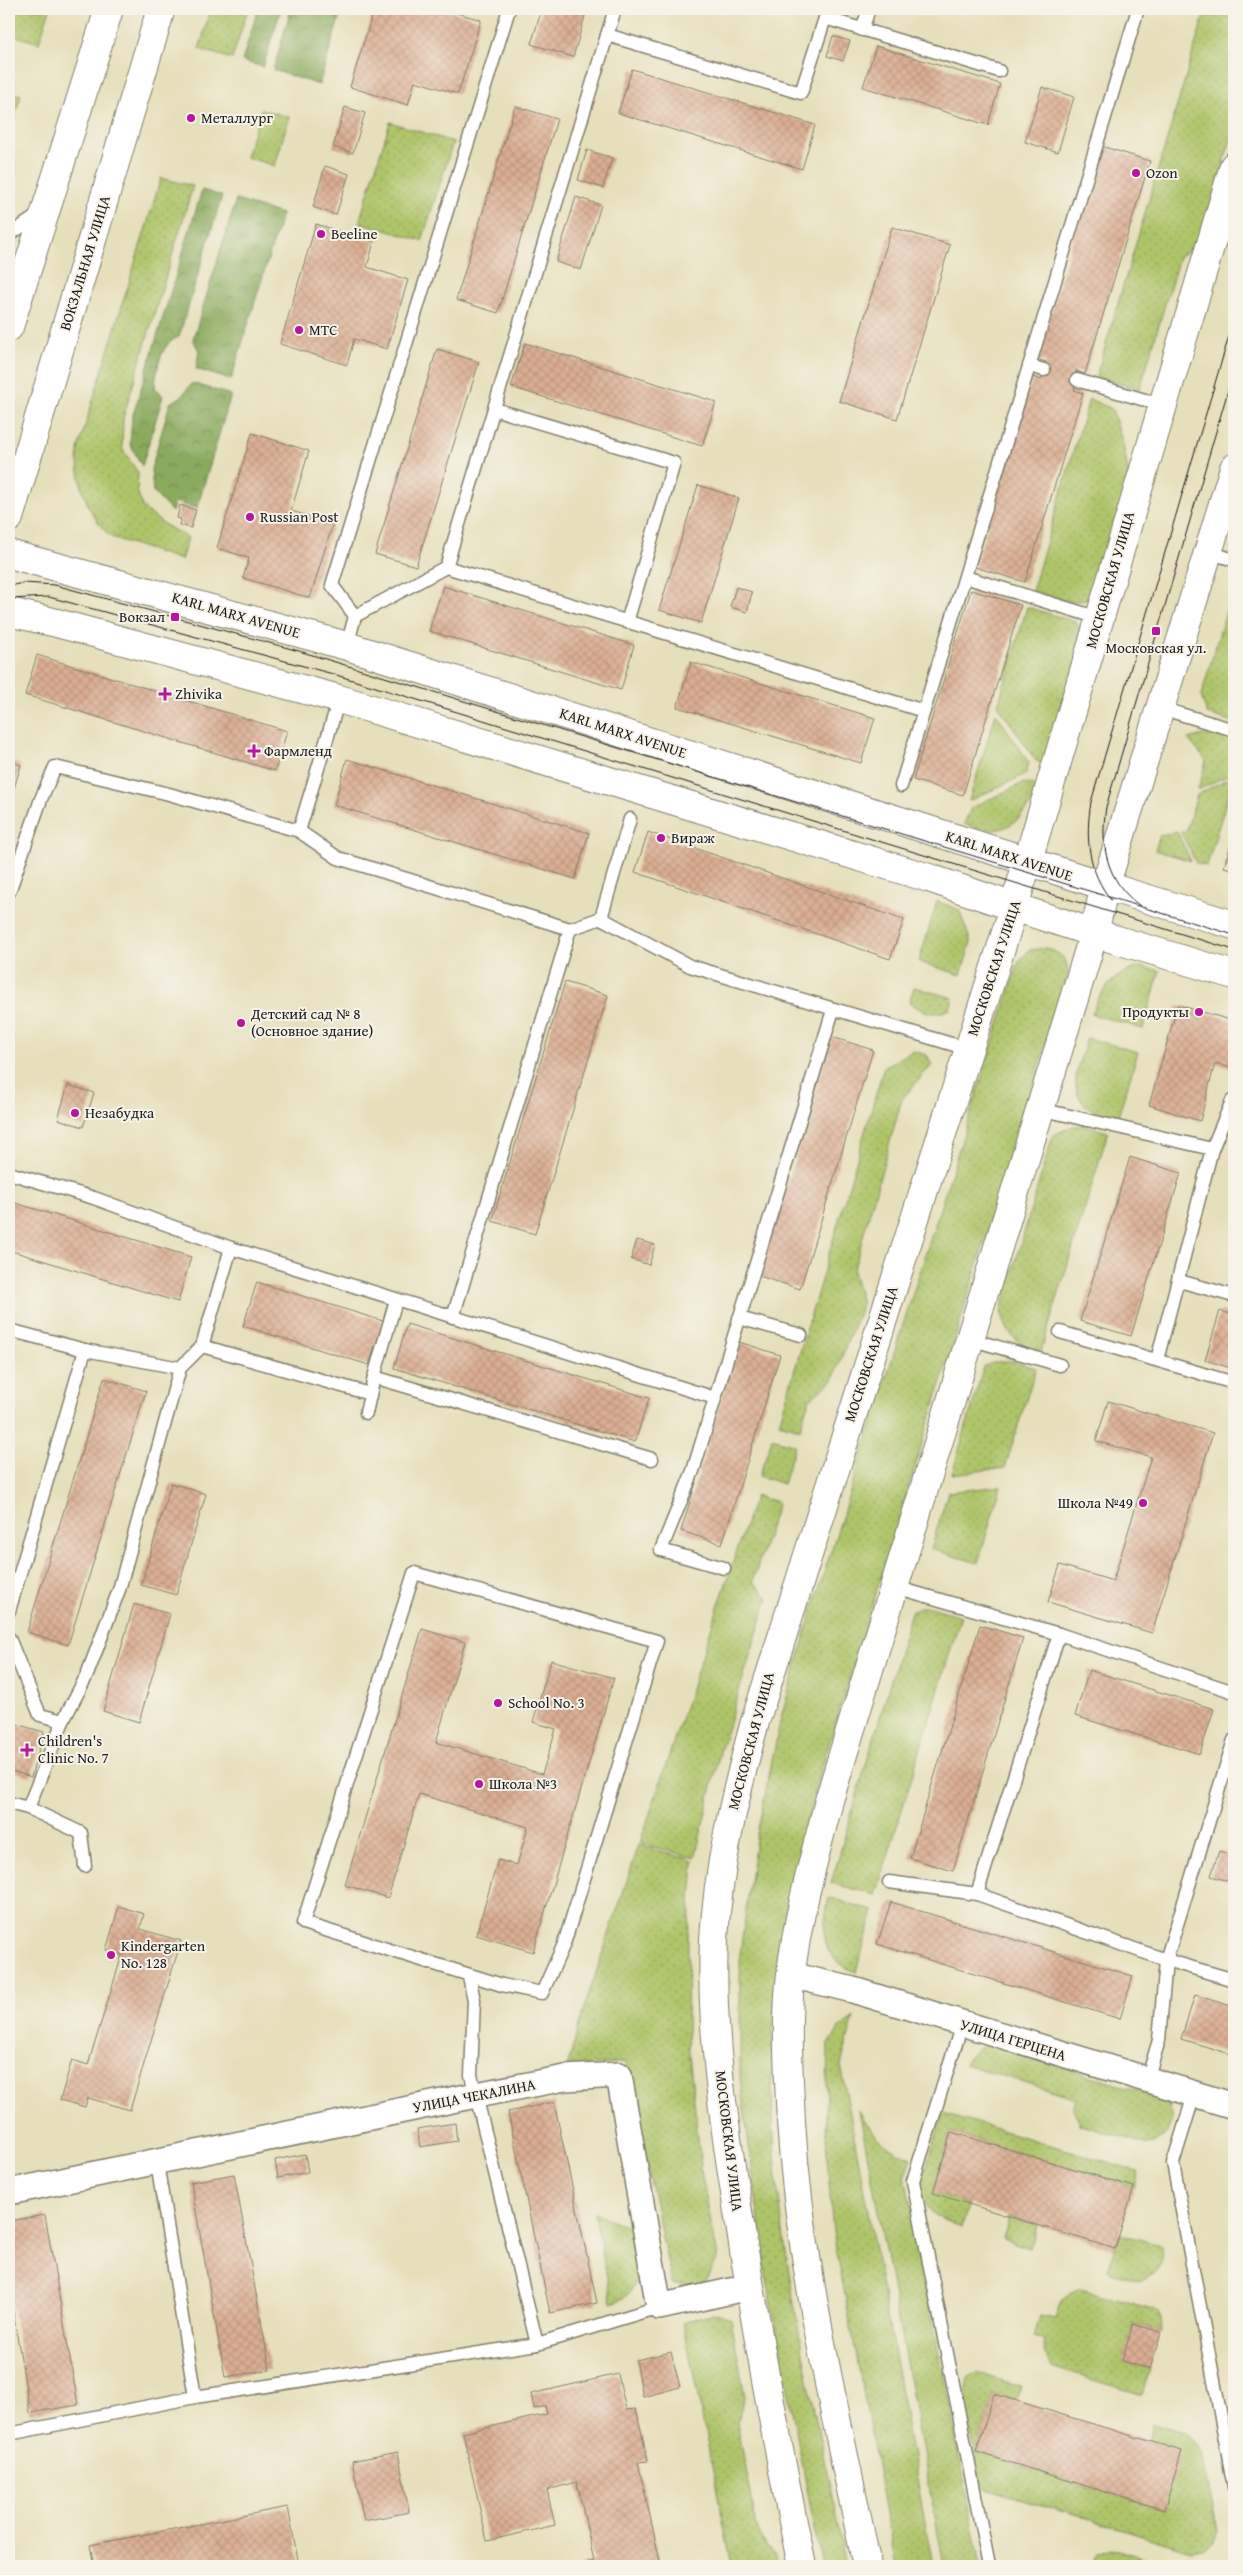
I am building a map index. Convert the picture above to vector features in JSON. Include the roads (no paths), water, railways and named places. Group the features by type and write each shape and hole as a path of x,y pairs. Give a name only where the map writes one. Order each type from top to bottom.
{"main road":[{"path":"9,327 108,9"},
{"name":"ВОКЗАЛЬНАЯ УЛИЦА","path":"9,518 161,9"},
{"name":"МОСКОВСКАЯ УЛИЦА","path":"802,2566 749,2287 722,2100 716,2027 714,1941 720,1873 732,1806 757,1716 1014,907 1234,166"},
{"path":"867,2566 804,2254 791,2125 788,2055 791,1975 798,1926 830,1797 1094,933 1105,886 1160,708 1222,556 1234,468"},
{"name":"KARL MARX AVENUE","path":"9,554 347,646 1105,886 1234,925"},
{"path":"9,612 339,699 929,878 1094,933 1234,975"},
{"path":"9,624 39,619"}],"street":[{"name":"УЛИЦА ГЕРЦЕНА","path":"791,1975 853,1990 1234,2106"},
{"name":"УЛИЦА ЧЕКАЛИНА","path":"9,2192 157,2163 476,2095 565,2078 619,2075 659,2306"},
{"path":"659,2306 749,2287"}],"lane":[{"path":"355,616 332,585 510,9"},
{"path":"347,646 355,616 446,567 616,9"},
{"path":"862,30 869,9"},
{"path":"900,786 1138,9"},
{"path":"607,36 801,93 825,18 999,71"},
{"path":"9,236 44,212"},
{"path":"1029,366 1044,370"},
{"path":"1077,380 1162,405"},
{"path":"494,409 674,463 627,622"},
{"path":"446,567 924,711"},
{"path":"964,577 1099,618"},
{"path":"300,831 339,699"},
{"path":"1160,708 1234,730"},
{"path":"9,892 41,799 55,767 169,794 300,831 338,858 570,929 601,918 690,966 832,1010 968,1049"},
{"path":"601,918 630,819"},
{"path":"453,1317 570,929"},
{"path":"724,1568 661,1550 693,1471 832,1010"},
{"path":"1157,1360 1212,1149 1232,1101 1234,1101"},
{"path":"1040,1109 1212,1149"},
{"path":"9,1173 94,1198 231,1248 715,1398"},
{"path":"28,1808 63,1721 87,1675 119,1590 180,1368 202,1346 231,1248"},
{"path":"1179,1281 1234,1296"},
{"path":"366,1413 374,1377 396,1300"},
{"path":"739,1318 801,1335"},
{"path":"9,1330 85,1350 180,1368"},
{"path":"1060,1332 1234,1383"},
{"path":"970,1339 1060,1365"},
{"path":"202,1346 370,1394"},
{"path":"9,1611 85,1350"},
{"path":"374,1377 652,1459"},
{"path":"414,1573 657,1641 564,1944 542,1993 502,1986 469,1976 303,1923 414,1573"},
{"path":"895,1588 1058,1634 1234,1692"},
{"path":"977,1894 1058,1634"},
{"path":"9,1638 40,1714 63,1721"},
{"path":"1146,2080 1159,2040 1166,1960 1234,1740"},
{"path":"9,1803 28,1808 81,1833 85,1866"},
{"path":"889,1882 977,1894 1166,1960 1234,1980"},
{"path":"469,1976 474,2000 472,2076 537,2344"},
{"path":"962,2024 913,2181 989,2566"},
{"path":"1194,2095 1174,2163 1234,2487"},
{"path":"157,2163 195,2397"},
{"path":"9,2434 195,2397 537,2344 659,2306"}],"tram line":[{"path":"1111,900 1097,878 1090,854 1088,828 1091,802 1234,319"},
{"path":"1140,906 1120,885 1108,862 1104,835 1106,807 1234,370"},
{"path":"9,586 23,583 55,585 299,651 1234,935"},
{"path":"9,599 49,597 333,674 1234,950"}],"place":[{"name":"Металлург","path":"191,118"},
{"name":"Ozon","path":"1136,173"},
{"name":"Beeline","path":"321,234"},
{"name":"МТС","path":"299,330"},
{"name":"Russian Post","path":"250,517"},
{"name":"Вокзал","path":"175,617"},
{"name":"Московская ул.","path":"1156,631"},
{"name":"Zhivika","path":"165,694"},
{"name":"Фармленд","path":"254,751"},
{"name":"Вираж","path":"661,838"},
{"name":"Продукты","path":"1199,1012"},
{"name":"Детский сад № 8 (Основное здание)","path":"241,1023"},
{"name":"Незабудка","path":"75,1113"},
{"name":"Школа №49","path":"1143,1503"},
{"name":"School No. 3","path":"498,1703"},
{"name":"Children's Clinic No. 7","path":"27,1750"},
{"name":"Школа №3","path":"479,1784"},
{"name":"Kindergarten No. 128","path":"111,1955"}]}
